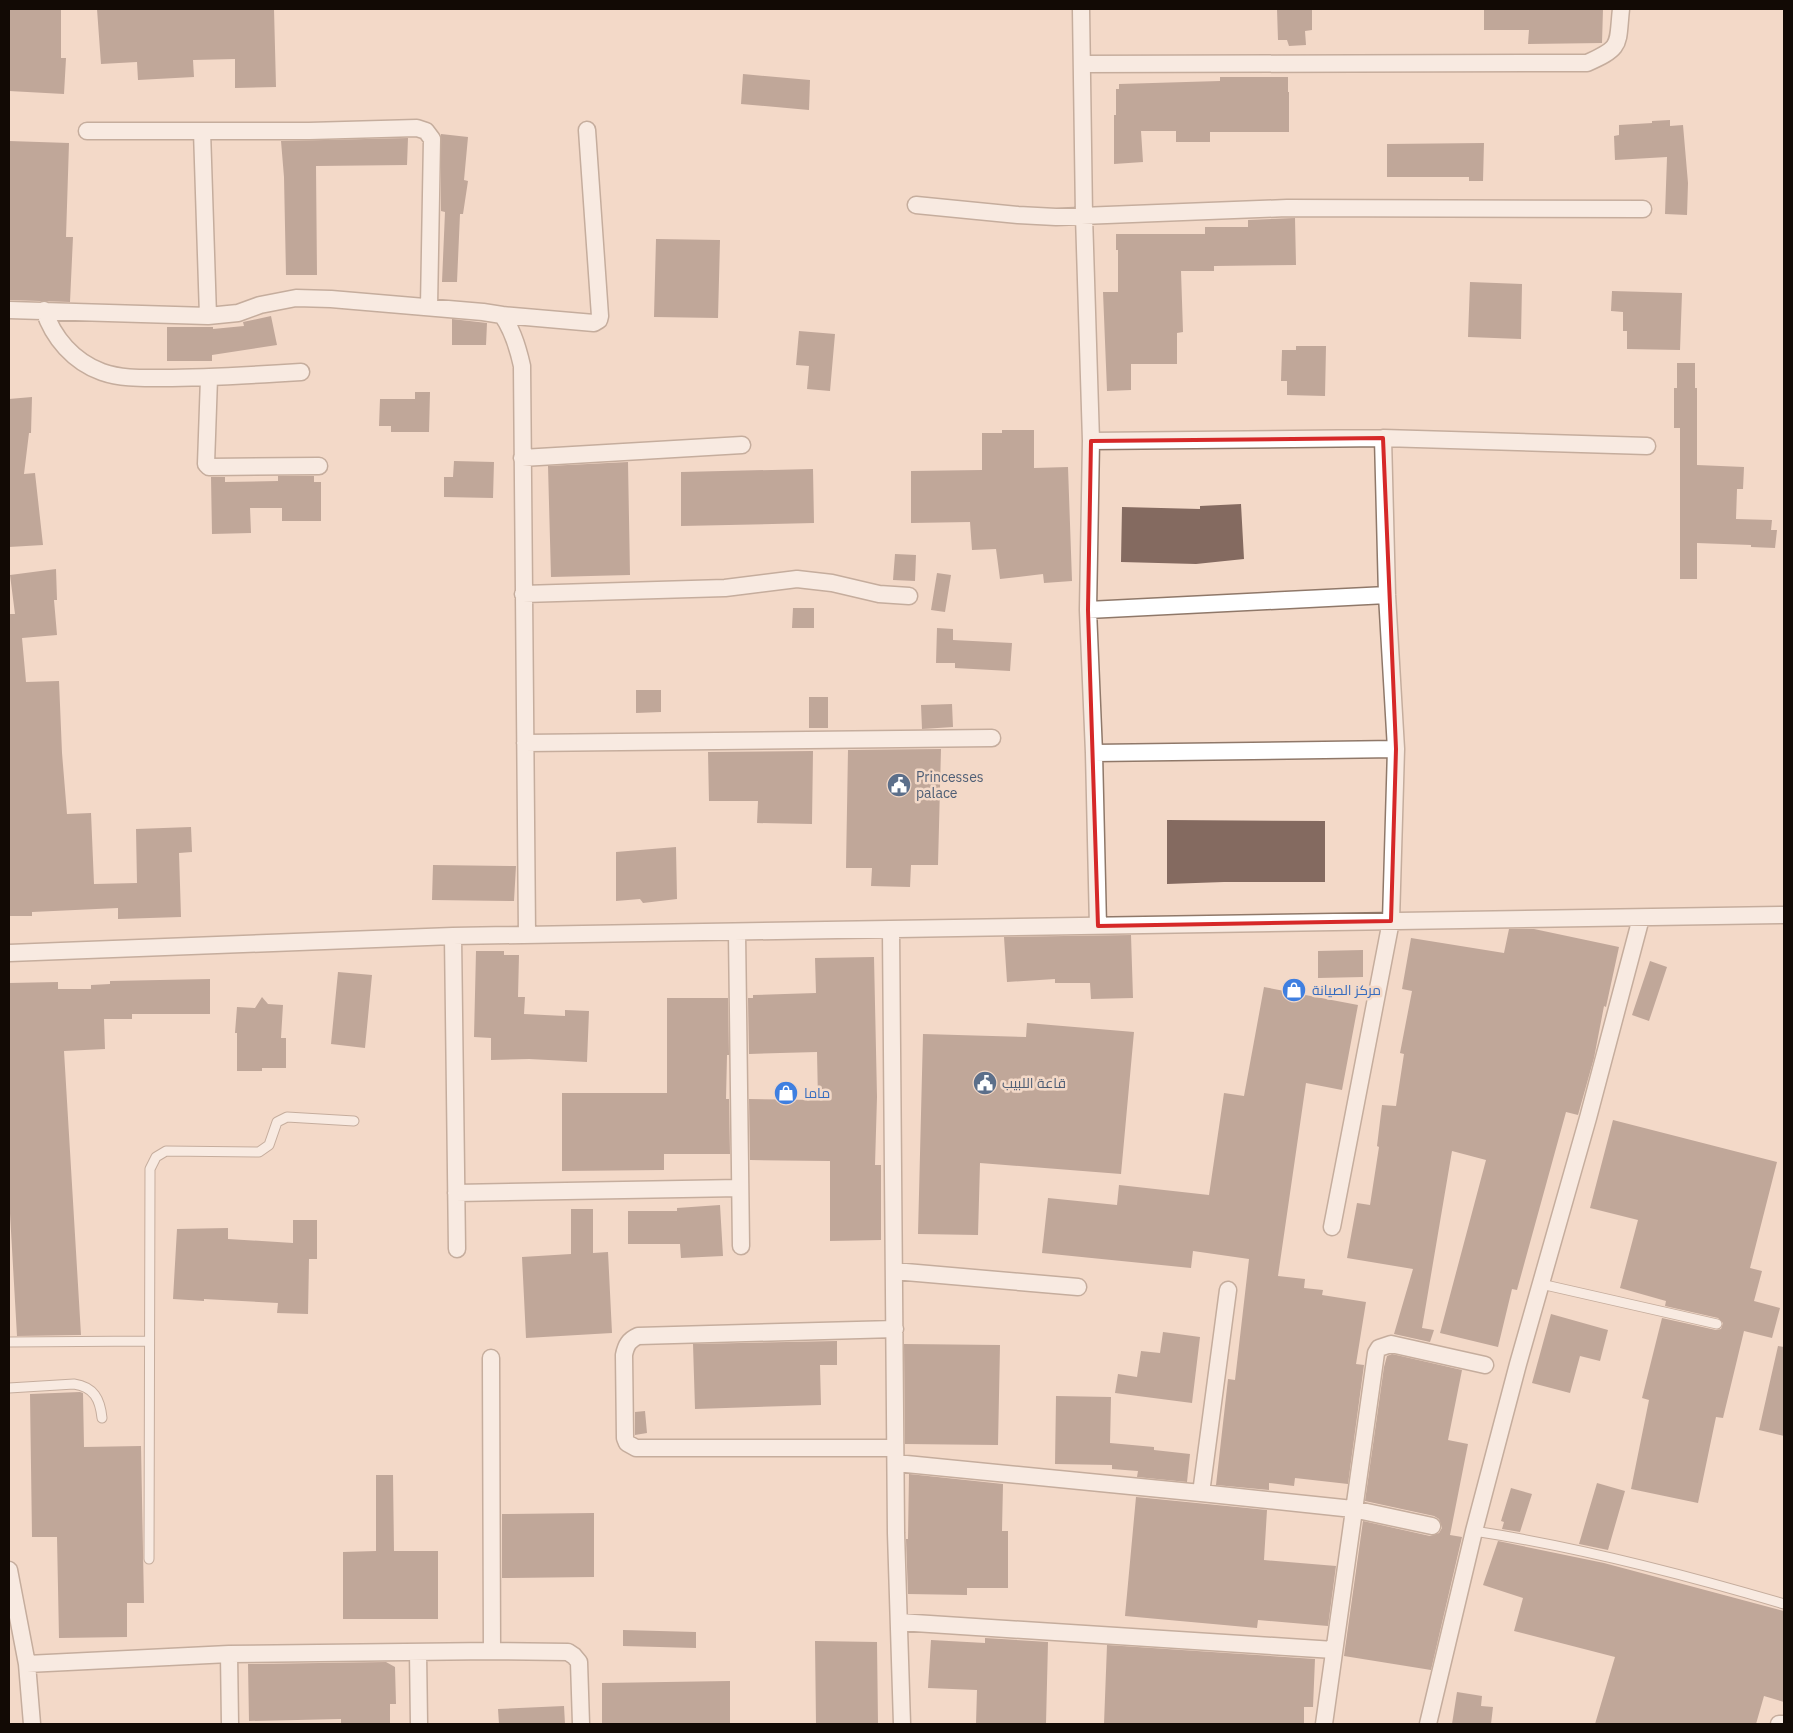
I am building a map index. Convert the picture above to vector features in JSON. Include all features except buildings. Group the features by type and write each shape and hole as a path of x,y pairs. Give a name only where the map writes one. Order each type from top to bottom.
{"street":[{"path":"1081,9 1090,441 1088,610 1094,752 1098,926"},
{"path":"1082,64 1587,63 1609,53 1618,43 1621,9"},
{"path":"87,131 309,131 417,128 426,131 432,139 429,307"},
{"path":"9,310 208,316 238,313 260,305 296,298 429,307 594,323 599,320 600,316 599,284 587,130"},
{"path":"202,131 208,316"},
{"path":"916,205 1018,216 1084,216 1287,208 1643,209"},
{"path":"44,310 48,322 64,346 88,366 102,372 132,378 209,378 301,372"},
{"path":"502,315 518,348 522,366 527,935"},
{"path":"209,378 206,464 209,467 319,466"},
{"path":"1090,441 1383,438 1647,446"},
{"path":"1332,1228 1391,921 1396,750 1387,595 1383,438"},
{"path":"522,458 742,445"},
{"path":"523,594 725,588 797,579 832,583 871,592 909,596"},
{"path":"1088,610 1387,595"},
{"path":"525,743 992,738"},
{"path":"1094,752 1396,750"},
{"path":"9,953 453,936 1784,915"},
{"path":"1428,1724 1474,1531 1518,1364 1588,1118 1641,918"},
{"path":"891,929 895,1456 902,1724"},
{"path":"737,932 741,1246"},
{"path":"453,936 457,1249"},
{"path":"456,1193 740,1188"},
{"path":"894,1271 1078,1287"},
{"path":"1201,1493 1228,1290"},
{"path":"895,1329 638,1336 628,1343 624,1355 625,1438 627,1443 636,1448 895,1456 1201,1493 1353,1509 1432,1526"},
{"path":"1324,1724 1374,1357 1378,1348 1390,1344 1485,1365"},
{"path":"491,1358 492,1651"},
{"path":"9,1570 27,1664 32,1724"},
{"path":"899,1622 1334,1650"},
{"path":"418,1652 419,1724"},
{"path":"27,1664 229,1654 568,1652 579,1662 581,1724"},
{"path":"229,1654 230,1724"},
{"path":"1779,1724 1784,1724"}],"lane":[{"path":"149,1559 150,1169 156,1157 166,1151 259,1152 269,1145 278,1122 287,1117 354,1121"},
{"path":"1541,1284 1717,1324"},
{"path":"9,1342 149,1341"},
{"path":"9,1388 82,1385 90,1389 100,1402 102,1418"},
{"path":"1474,1531 1536,1541 1716,1584 1784,1604"}],"highlighted area":[{"path":"1383,438 1396,749 1391,921 1098,926 1088,610 1091,441"}],"place":[{"name":"Princesses palace","path":"899,785"},
{"name":"مركز الصيانة","path":"1294,990"},
{"name":"قاعة اللبيب","path":"985,1083"},
{"name":"ماما","path":"786,1093"}]}
